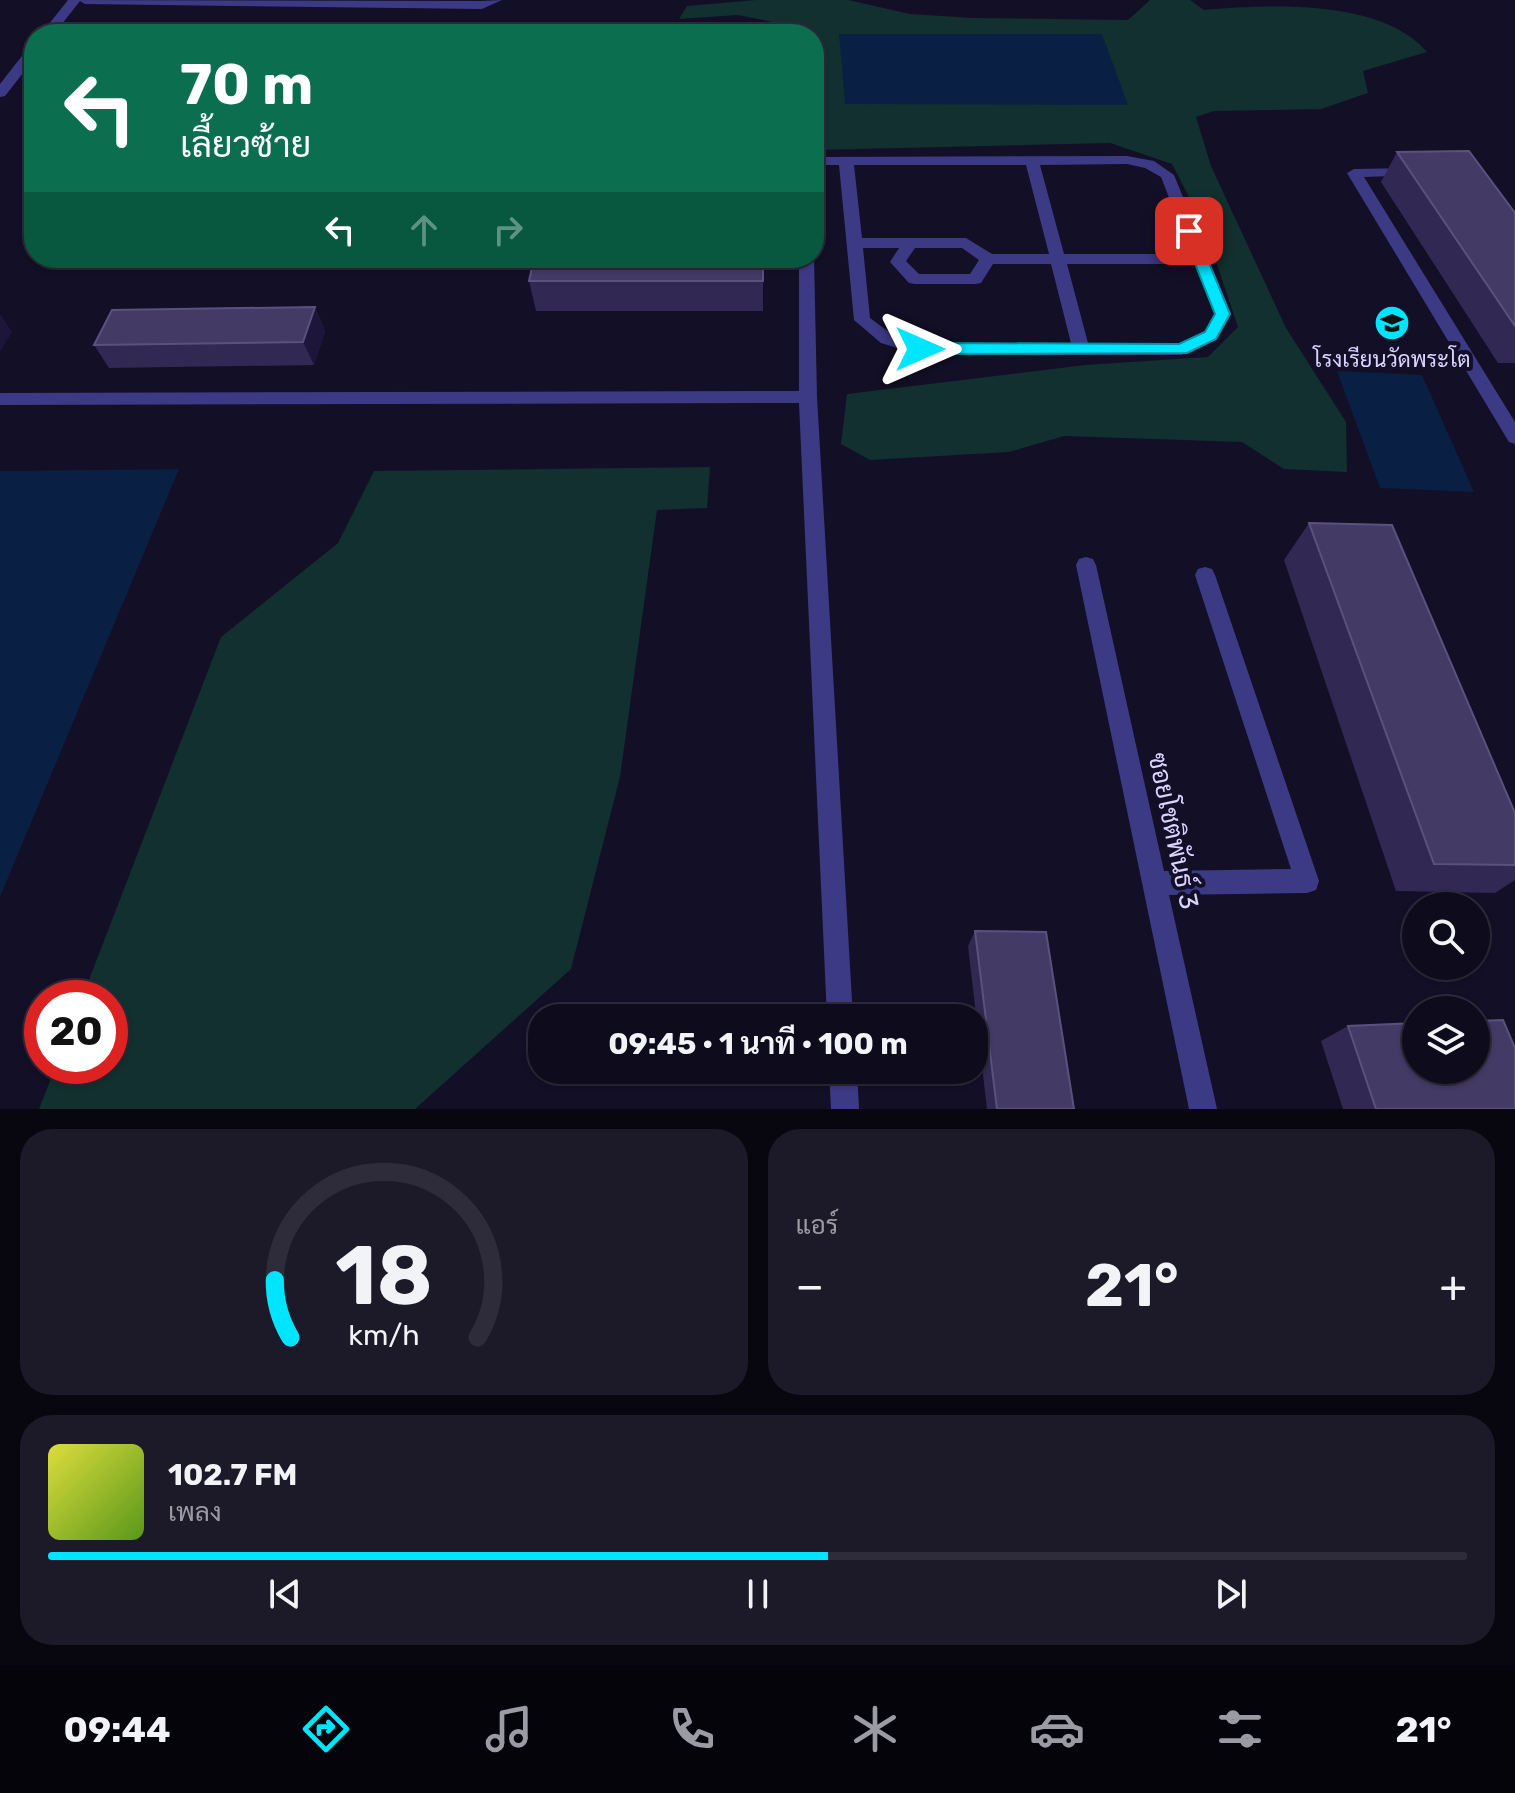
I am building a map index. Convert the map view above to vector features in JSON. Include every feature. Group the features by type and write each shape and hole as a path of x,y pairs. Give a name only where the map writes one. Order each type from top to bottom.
{"street":[{"path":"55,24 74,0"},
{"path":"85,0 482,5 496,0"},
{"path":"0,93 24,63"},
{"path":"1032,160 1081,349"},
{"path":"824,161 1127,160 1149,164 1167,175 1223,314 1211,335 1182,349 920,349 887,339 862,320 846,161"},
{"path":"1428,172 1354,173 1515,437"},
{"path":"854,243 966,243 988,259 1200,259"},
{"path":"910,243 898,262 915,279 975,279 988,259"},
{"path":"807,268 808,397 839,1004"},
{"path":"0,399 808,397"},
{"name":"ซอยโชติพันธ์ 3","path":"1086,565 1203,1109"},
{"path":"1156,883 1307,881 1205,575"},
{"path":"844,1084 845,1109"}],"green space":[{"path":"756,0 848,0 910,14 1128,20 1150,0 1190,0 1204,10 1263,7 1326,9 1356,14 1408,35 1427,52 1363,71 1368,93 1321,109 1214,111 1196,117 1211,166 1286,328 1346,422 1347,472 1284,469 1242,442 1064,436 1009,452 870,460 841,444 847,394 1085,365 1208,357 1238,327 1204,226 1172,164 1110,143 824,150 824,24 782,24 738,15 679,19 687,6"},
{"path":"710,467 707,508 657,510 620,777 571,969 532,1004 528,1004 528,1008 415,1109 39,1109 49,1084 128,1084 128,980 89,980 221,637 338,543 374,471"}],"water":[{"path":"839,34 1102,34 1128,105 845,104"},
{"path":"1337,371 1422,375 1474,492 1380,488"},
{"path":"179,469 0,897 0,471"}],"building":[{"path":"1469,151 1515,213 1515,326 1397,152"},
{"path":"532,268 763,268 763,281 529,281"},
{"path":"315,307 303,342 94,345 112,310"},
{"path":"1309,523 1392,525 1515,813 1515,865 1434,864"},
{"path":"975,931 1046,932 1074,1109 997,1109 988,1036 988,1004 984,1004"},
{"path":"1490,1020 1503,1020 1515,1048 1515,1109 1376,1109 1348,1026 1402,1024 1402,1084 1490,1084"}],"place":[{"name":"โรงเรียนวัดพระโต","path":"1392,323"}],"route":[{"path":"920,349 1182,349 1211,335 1223,314 1189,231"}]}
